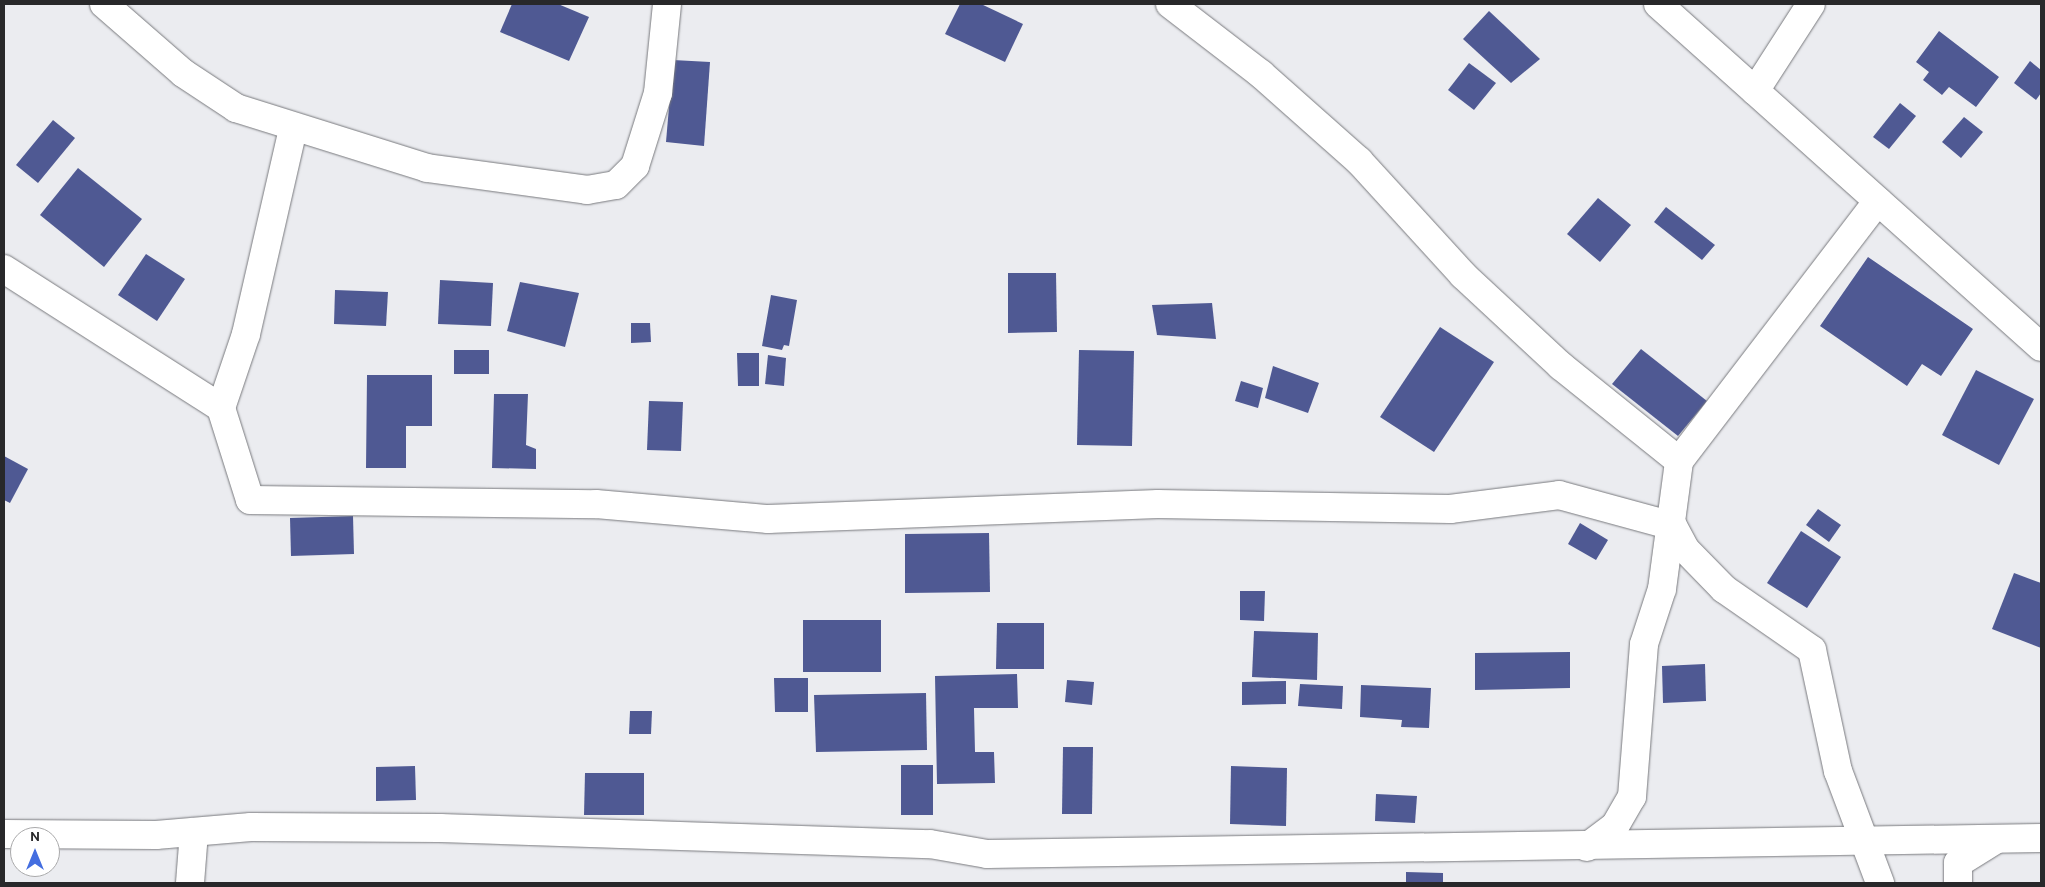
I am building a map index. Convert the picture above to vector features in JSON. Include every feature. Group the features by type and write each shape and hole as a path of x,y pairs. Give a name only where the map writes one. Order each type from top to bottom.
{"street":[{"path":"104,4 184,73 236,108 293,129 427,168 588,190 616,185 635,166 658,93 667,4"},
{"path":"1170,4 1261,74 1359,161 1470,282 1561,366 1679,461"},
{"path":"1658,4 2041,347"},
{"path":"1755,91 1811,4"},
{"path":"293,129 246,334 221,408 250,500 596,504 768,519 1158,504 1450,508 1559,495 1673,526 1686,550 1724,589 1812,650 1838,770 1880,883"},
{"path":"1587,847 1615,826 1632,797 1644,644 1662,588 1673,526 1679,461 1878,201"},
{"path":"4,269 221,408"},
{"path":"4,834 194,832 251,827 440,828 930,844 987,854 1866,844 2041,838"},
{"path":"190,883 194,832"},
{"path":"1958,883 1958,863 1999,838"}],"building":[{"path":"512,4 558,4 589,17 569,61 500,32"},
{"path":"960,4 981,4 1023,24 1005,62 945,34"},
{"path":"1489,11 1540,59 1511,83 1463,39"},
{"path":"1939,31 1999,77 1976,107 1949,87 1942,95 1923,80 1929,72 1916,62"},
{"path":"673,60 710,62 704,146 666,142"},
{"path":"2030,61 2041,70 2041,93 2036,100 2014,83"},
{"path":"1469,63 1496,83 1474,110 1448,90"},
{"path":"1900,103 1916,116 1889,149 1873,137"},
{"path":"1964,117 1983,132 1961,158 1942,142"},
{"path":"53,120 75,138 38,183 16,165"},
{"path":"78,168 142,219 104,267 40,215"},
{"path":"1598,198 1631,225 1600,262 1567,234"},
{"path":"1666,207 1715,245 1702,260 1654,222"},
{"path":"146,254 185,279 157,321 118,295"},
{"path":"1868,257 1973,329 1941,376 1922,364 1907,386 1820,326"},
{"path":"1008,273 1056,273 1057,332 1008,333"},
{"path":"440,280 493,283 491,326 438,324"},
{"path":"520,282 579,293 565,347 507,331"},
{"path":"335,290 388,292 386,326 334,324"},
{"path":"771,295 797,300 789,346 784,345 782,350 762,346"},
{"path":"1212,303 1216,339 1157,335 1152,305"},
{"path":"631,323 650,323 651,342 631,343"},
{"path":"1440,327 1494,362 1434,452 1380,417"},
{"path":"1641,349 1707,401 1678,436 1612,384"},
{"path":"454,350 489,350 489,374 454,374"},
{"path":"1079,350 1134,351 1132,446 1077,445"},
{"path":"737,353 759,353 759,386 738,386"},
{"path":"768,355 786,358 784,386 765,384"},
{"path":"1273,366 1319,383 1308,413 1265,398"},
{"path":"1976,370 2034,399 1999,465 1942,435"},
{"path":"367,375 432,375 432,426 406,426 406,468 366,468"},
{"path":"1241,381 1263,388 1258,408 1235,401"},
{"path":"494,394 528,394 526,445 536,449 536,469 492,468"},
{"path":"649,401 683,402 681,451 647,450"},
{"path":"4,456 28,469 10,503 4,500"},
{"path":"1818,509 1841,525 1829,542 1806,525"},
{"path":"353,516 354,554 291,556 290,518"},
{"path":"1580,523 1608,540 1596,560 1568,544"},
{"path":"1801,531 1841,557 1807,608 1767,583"},
{"path":"989,533 990,592 905,593 905,534"},
{"path":"2014,573 2041,583 2041,648 1992,629"},
{"path":"1240,591 1265,591 1264,621 1240,620"},
{"path":"803,620 881,620 881,672 803,672"},
{"path":"997,623 1044,623 1044,669 996,669"},
{"path":"1254,631 1318,633 1317,680 1252,677"},
{"path":"1570,652 1570,688 1475,690 1475,653"},
{"path":"1705,664 1706,701 1663,703 1662,666"},
{"path":"1017,674 1018,708 974,708 975,752 994,752 995,783 937,784 935,676"},
{"path":"774,678 808,678 808,712 775,712"},
{"path":"1067,680 1094,682 1092,705 1065,702"},
{"path":"1286,681 1286,704 1242,705 1242,682"},
{"path":"1300,684 1343,686 1342,709 1298,706"},
{"path":"1361,685 1431,688 1429,728 1401,727 1402,720 1360,717"},
{"path":"926,693 927,750 816,752 814,695"},
{"path":"630,711 652,711 651,734 629,734"},
{"path":"1063,747 1093,747 1092,814 1062,814"},
{"path":"901,765 933,765 933,815 901,815"},
{"path":"415,766 416,800 376,801 376,767"},
{"path":"1231,766 1287,768 1286,826 1230,824"},
{"path":"585,773 644,773 644,815 584,815"},
{"path":"1376,794 1417,796 1415,823 1375,821"},
{"path":"1406,872 1443,873 1443,883 1406,883"}]}
